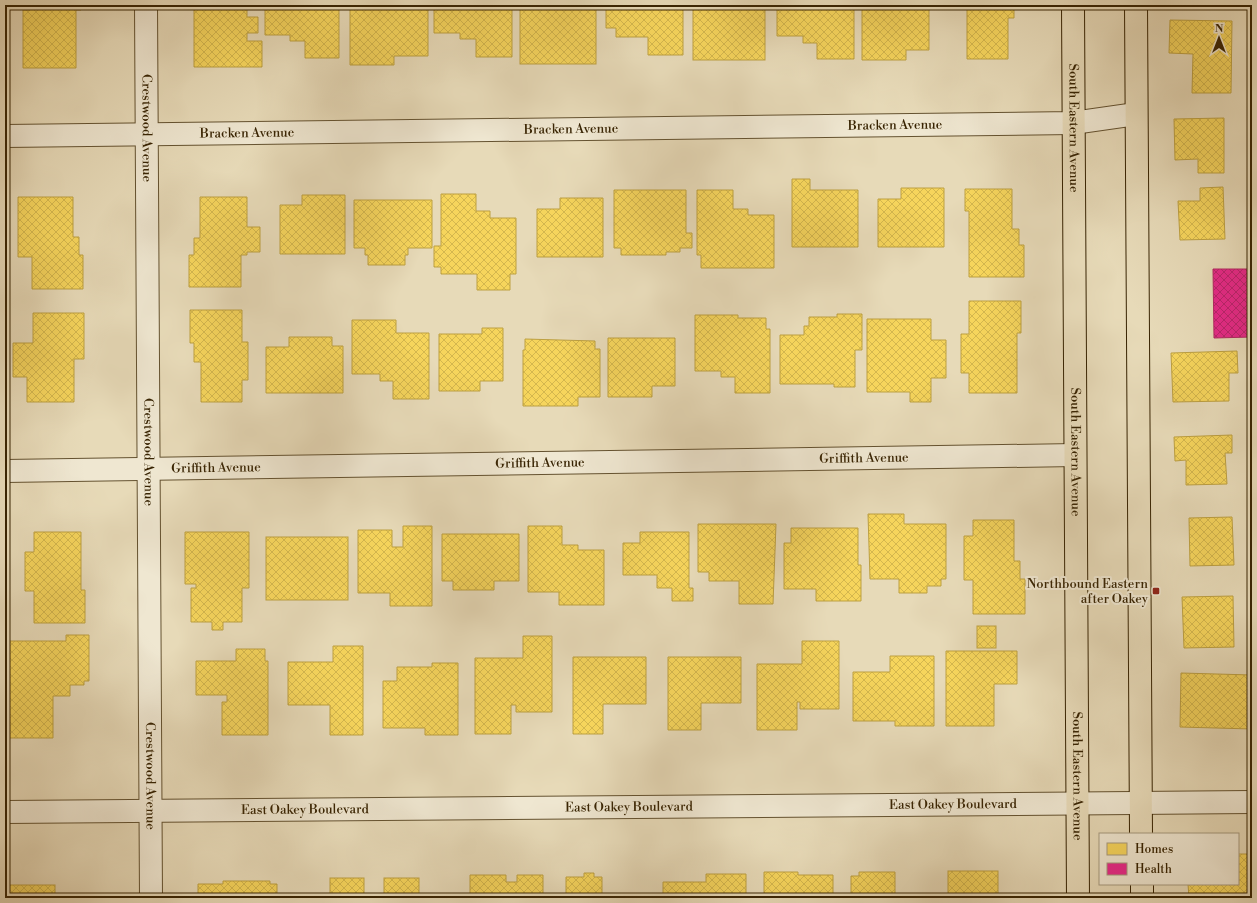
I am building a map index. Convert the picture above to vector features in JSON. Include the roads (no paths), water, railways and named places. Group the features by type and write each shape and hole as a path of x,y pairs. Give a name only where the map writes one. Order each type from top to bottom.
{"main road":[{"name":"South Eastern Avenue","path":"1073,5 1078,898"},
{"path":"1136,5 1141,833"},
{"path":"1142,885 1142,898"}],"street":[{"name":"Crestwood Avenue","path":"146,5 151,898"},
{"name":"Bracken Avenue","path":"5,136 1073,123 1136,114"},
{"name":"Griffith Avenue","path":"5,471 1075,455"},
{"name":"East Oakey Boulevard","path":"5,812 1077,802 1252,802"}],"place":[{"name":"Northbound Eastern after Oakey","path":"1156,591"}]}
